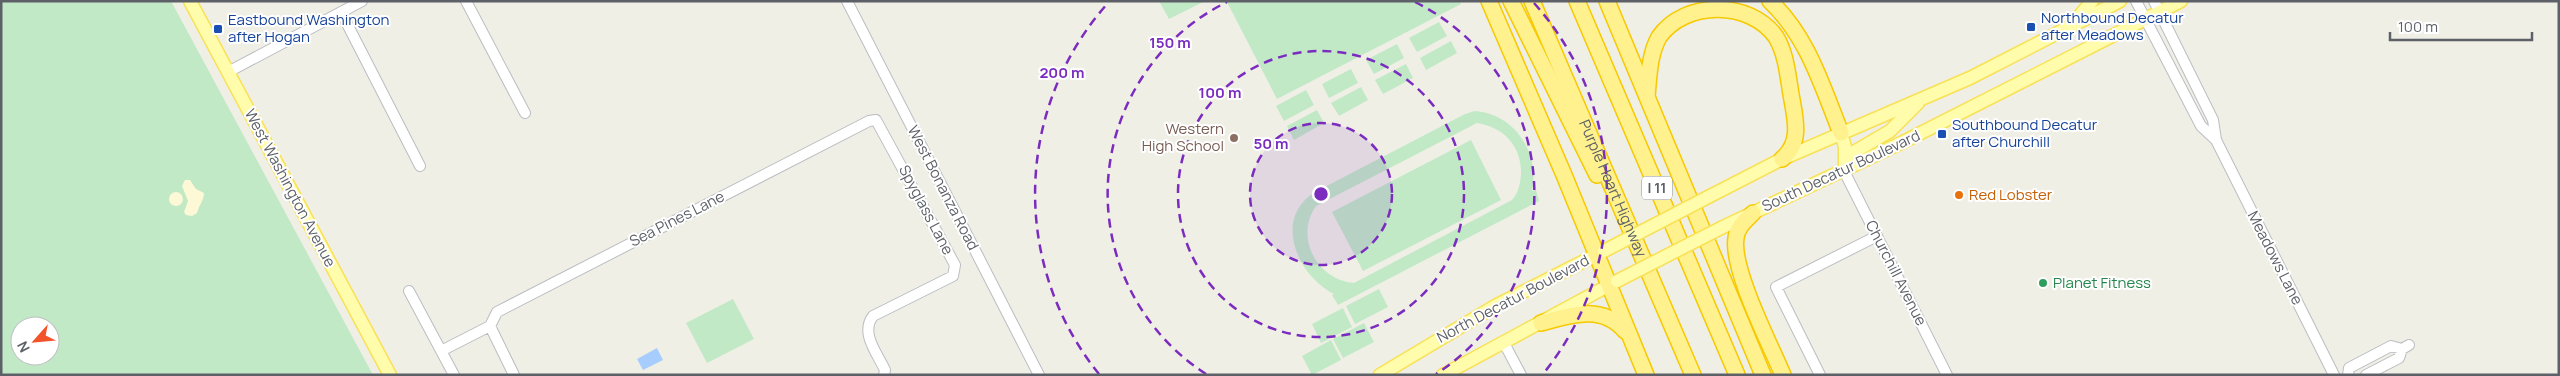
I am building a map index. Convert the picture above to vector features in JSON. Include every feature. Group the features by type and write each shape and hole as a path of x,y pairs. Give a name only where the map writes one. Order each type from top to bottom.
{"highway":[{"path":"1490,1 1613,283 1630,339 1646,375"},
{"path":"1511,1 1669,319"},
{"name":"Purple Heart Highway","path":"1532,1 1693,375"},
{"name":"I 11","path":"1577,1 1737,375"},
{"path":"1607,1 1763,375"},
{"path":"1770,1 1787,19 1803,42 1841,133"},
{"path":"1647,98 1654,50 1660,36 1669,24 1685,12 1704,4 1725,4 1745,10 1769,27 1783,54 1796,131 1794,145 1782,159"},
{"path":"1753,213 1737,233 1737,253 1749,294 1784,375"},
{"path":"1541,323 1578,314 1600,314 1617,323 1630,339"}],"main road":[{"name":"West Washington Avenue","path":"190,1 390,375"},
{"path":"2063,32 2080,17 2092,1"},
{"name":"South Decatur Boulevard","path":"1649,228 1782,159 1922,99 2063,32 2120,1"},
{"name":"South Decatur Boulevard","path":"1613,283 1723,227 1844,171 2147,19 2157,7 2181,1"},
{"path":"1844,171 1854,152 1890,131 1922,99"},
{"path":"1841,133 1845,152 1844,171"},
{"name":"North Decatur Boulevard","path":"1380,375 1497,305 1649,228"},
{"path":"1443,375 1613,283"}],"street":[{"path":"228,72 362,1"},
{"path":"466,1 525,113"},
{"name":"West Bonanza Road","path":"847,1 1039,375"},
{"name":"Meadows Lane","path":"2136,1 2201,126 2216,140"},
{"name":"Meadows Lane","path":"2157,7 2213,120 2216,140 2334,375"},
{"path":"341,12 420,166"},
{"name":"Sea Pines Lane","path":"441,351 490,326 496,312 872,120"},
{"name":"Spyglass Lane","path":"872,120 880,124 955,265 953,276 874,316 868,323 867,332 885,370 884,375"},
{"name":"Churchill Avenue","path":"1844,171 1947,375"},
{"path":"1820,375 1776,286 1877,236"},
{"path":"409,291 454,375"},
{"path":"490,326 514,375"},
{"path":"1504,342 1521,375"},
{"path":"2348,375 2349,368 2392,346 2406,347 2399,358 2366,375"}],"green space":[{"path":"1,1 171,1 373,375 1,375"},
{"path":"1159,1 1205,1 1169,19"},
{"path":"1460,1 1461,4 1277,99 1227,2"},
{"path":"1439,22 1447,36 1417,52 1409,38"},
{"path":"1451,41 1457,53 1426,70 1420,58"},
{"path":"1397,44 1404,58 1374,74 1366,60"},
{"path":"1406,64 1413,78 1383,94 1375,80"},
{"path":"1351,69 1358,83 1329,98 1322,84"},
{"path":"1361,87 1368,100 1339,116 1331,103"},
{"path":"1306,90 1314,105 1284,121 1276,106"},
{"path":"1317,110 1324,123 1294,140 1287,126"},
{"path":"1475,111 1502,119 1522,138 1532,163 1532,191 1536,190 1539,201 1338,305 1332,295 1334,294 1309,273 1300,260 1294,245 1295,215 1303,202 1317,191 1465,114","holes":["1477,123 1487,125 1510,140 1518,155 1521,164 1521,174 1518,191 1512,200 1354,283 1341,280 1329,274 1320,265 1313,255 1307,231 1310,218 1316,206"]},
{"path":"1471,140 1501,200 1363,271 1332,212"},
{"path":"1379,289 1388,307 1355,324 1346,306"},
{"path":"733,299 754,339 707,363 686,323"},
{"path":"1343,308 1352,327 1321,343 1312,324"},
{"path":"1364,323 1374,342 1343,358 1333,339"},
{"path":"1331,340 1341,360 1312,375 1302,356"}],"sand":[{"path":"185,180 190,180 196,189 204,193 197,213 192,216 186,215 184,212 188,201 182,186"},
{"path":"173,192 179,192 183,199 179,206 173,206 169,202 169,196"}],"water":[{"path":"657,348 663,360 643,370 637,359"}],"place":[{"name":"Northbound Decatur after Meadows","path":"2031,27"},
{"name":"Eastbound Washington after Hogan","path":"218,29"},
{"name":"Southbound Decatur after Churchill","path":"1942,134"},
{"name":"Western High School","path":"1234,138"},
{"name":"Red Lobster","path":"1959,195"},
{"name":"Planet Fitness","path":"2043,283"}]}
